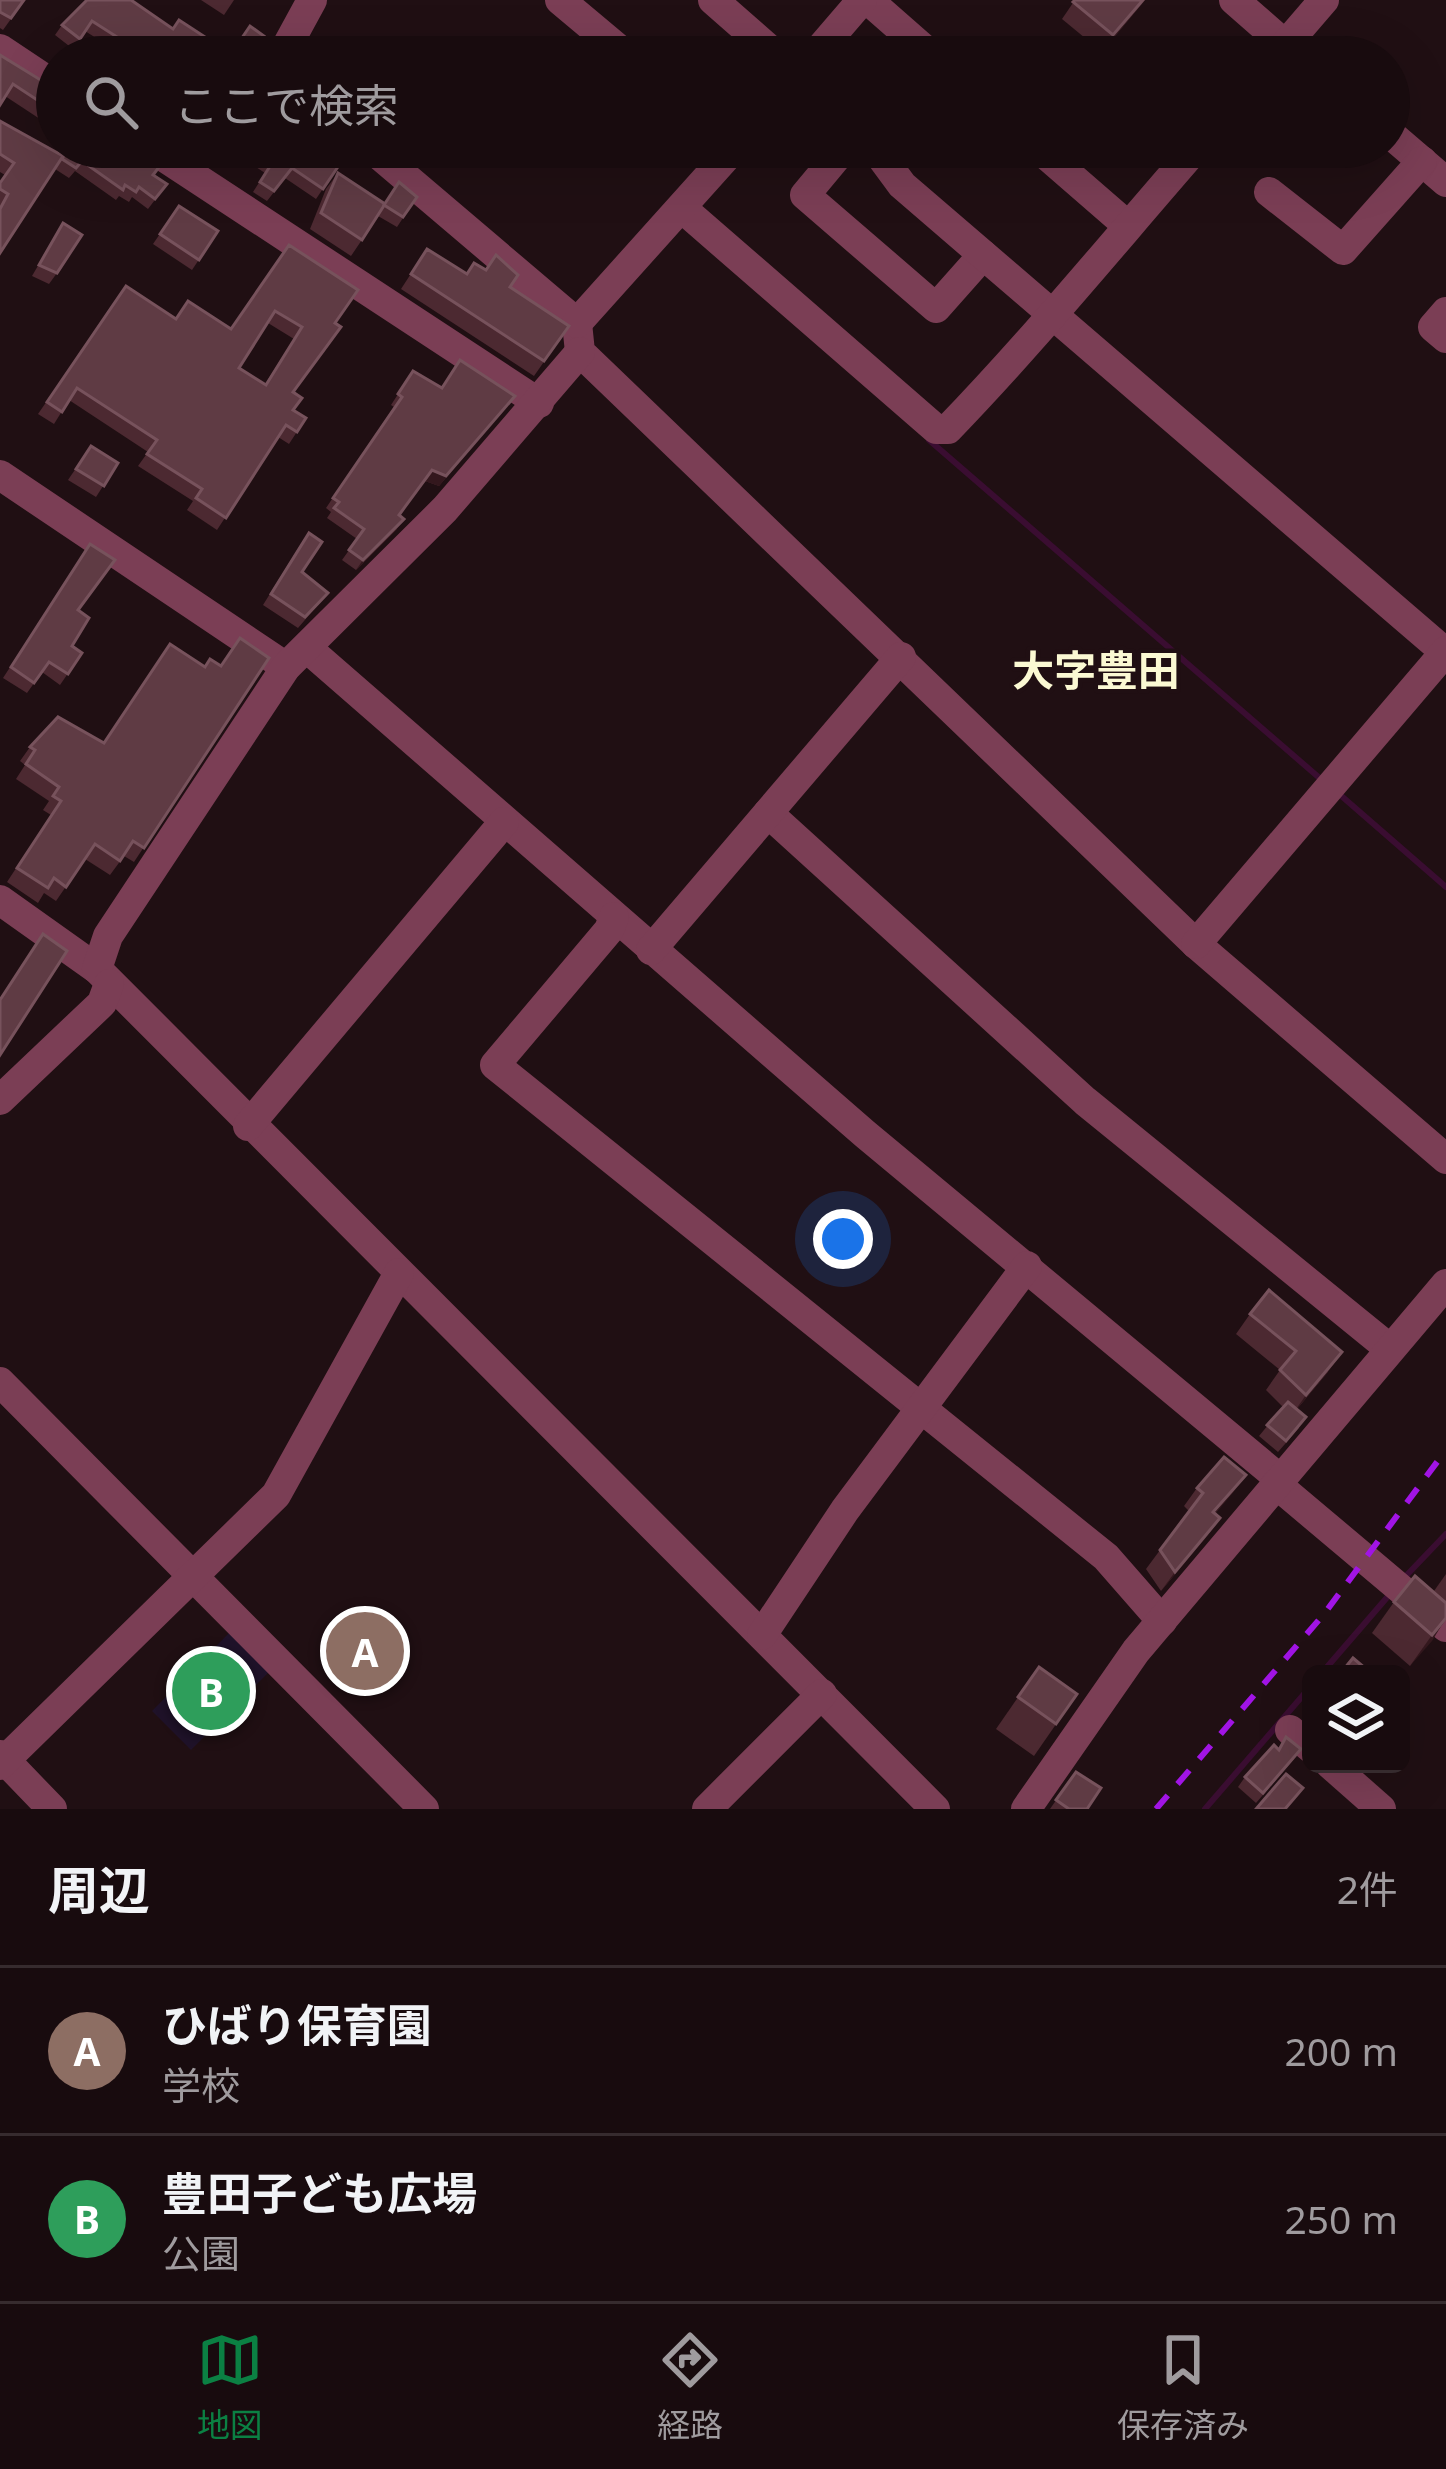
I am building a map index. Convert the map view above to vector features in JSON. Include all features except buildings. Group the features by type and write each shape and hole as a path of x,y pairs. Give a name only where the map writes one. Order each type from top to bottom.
{"street":[{"path":"292,36 312,0"},
{"path":"560,0 603,36"},
{"path":"713,0 754,36"},
{"path":"832,36 865,0 908,36"},
{"path":"1234,0 1269,36"},
{"path":"1298,36 1324,0"},
{"path":"0,50 36,73"},
{"path":"1410,151 1446,182"},
{"path":"1269,192 1343,250 1422,161"},
{"path":"180,168 538,403"},
{"path":"393,168 578,338 1196,944 1446,1160"},
{"path":"0,1100 102,1003 115,924 297,658 538,403 578,338 717,168"},
{"path":"828,168 806,195 936,308 983,255"},
{"path":"889,168 902,185 1446,652 1196,944"},
{"path":"1060,168 1128,226"},
{"path":"683,209 936,428 948,428 1026,348 1051,312 1178,168"},
{"path":"1446,312 1433,327 1446,338"},
{"path":"0,475 297,658 504,822 1446,1627"},
{"path":"651,950 902,657"},
{"path":"768,813 1085,1101 1390,1349"},
{"path":"248,1126 504,822"},
{"path":"0,900 103,976 934,1809"},
{"path":"614,917 495,1065 1106,1557 1162,1621"},
{"path":"762,1635 771,1613 1027,1267"},
{"path":"52,1809 1,1760 276,1495 399,1274"},
{"path":"1026,1809 1162,1621 1446,1284"},
{"path":"0,1382 424,1809"},
{"path":"707,1809 822,1694"},
{"path":"1340,1773 1381,1809"}],"shaded area":[{"path":"230,1632 270,1671 191,1750 152,1711"}],"waterway":[{"path":"929,440 1323,781"},
{"path":"1338,793 1446,887"},
{"path":"1403,1579 1446,1534"},
{"path":"1329,1665 1390,1594"},
{"path":"1205,1809 1302,1696"}],"railway":[{"path":"1156,1809 1324,1614 1446,1450"}],"place":[{"name":"ひばり保育園","path":"365,1651"},
{"name":"豊田子ども広場","path":"211,1691"}],"district":[{"name":"大字豊田","path":"1096,671"}]}
